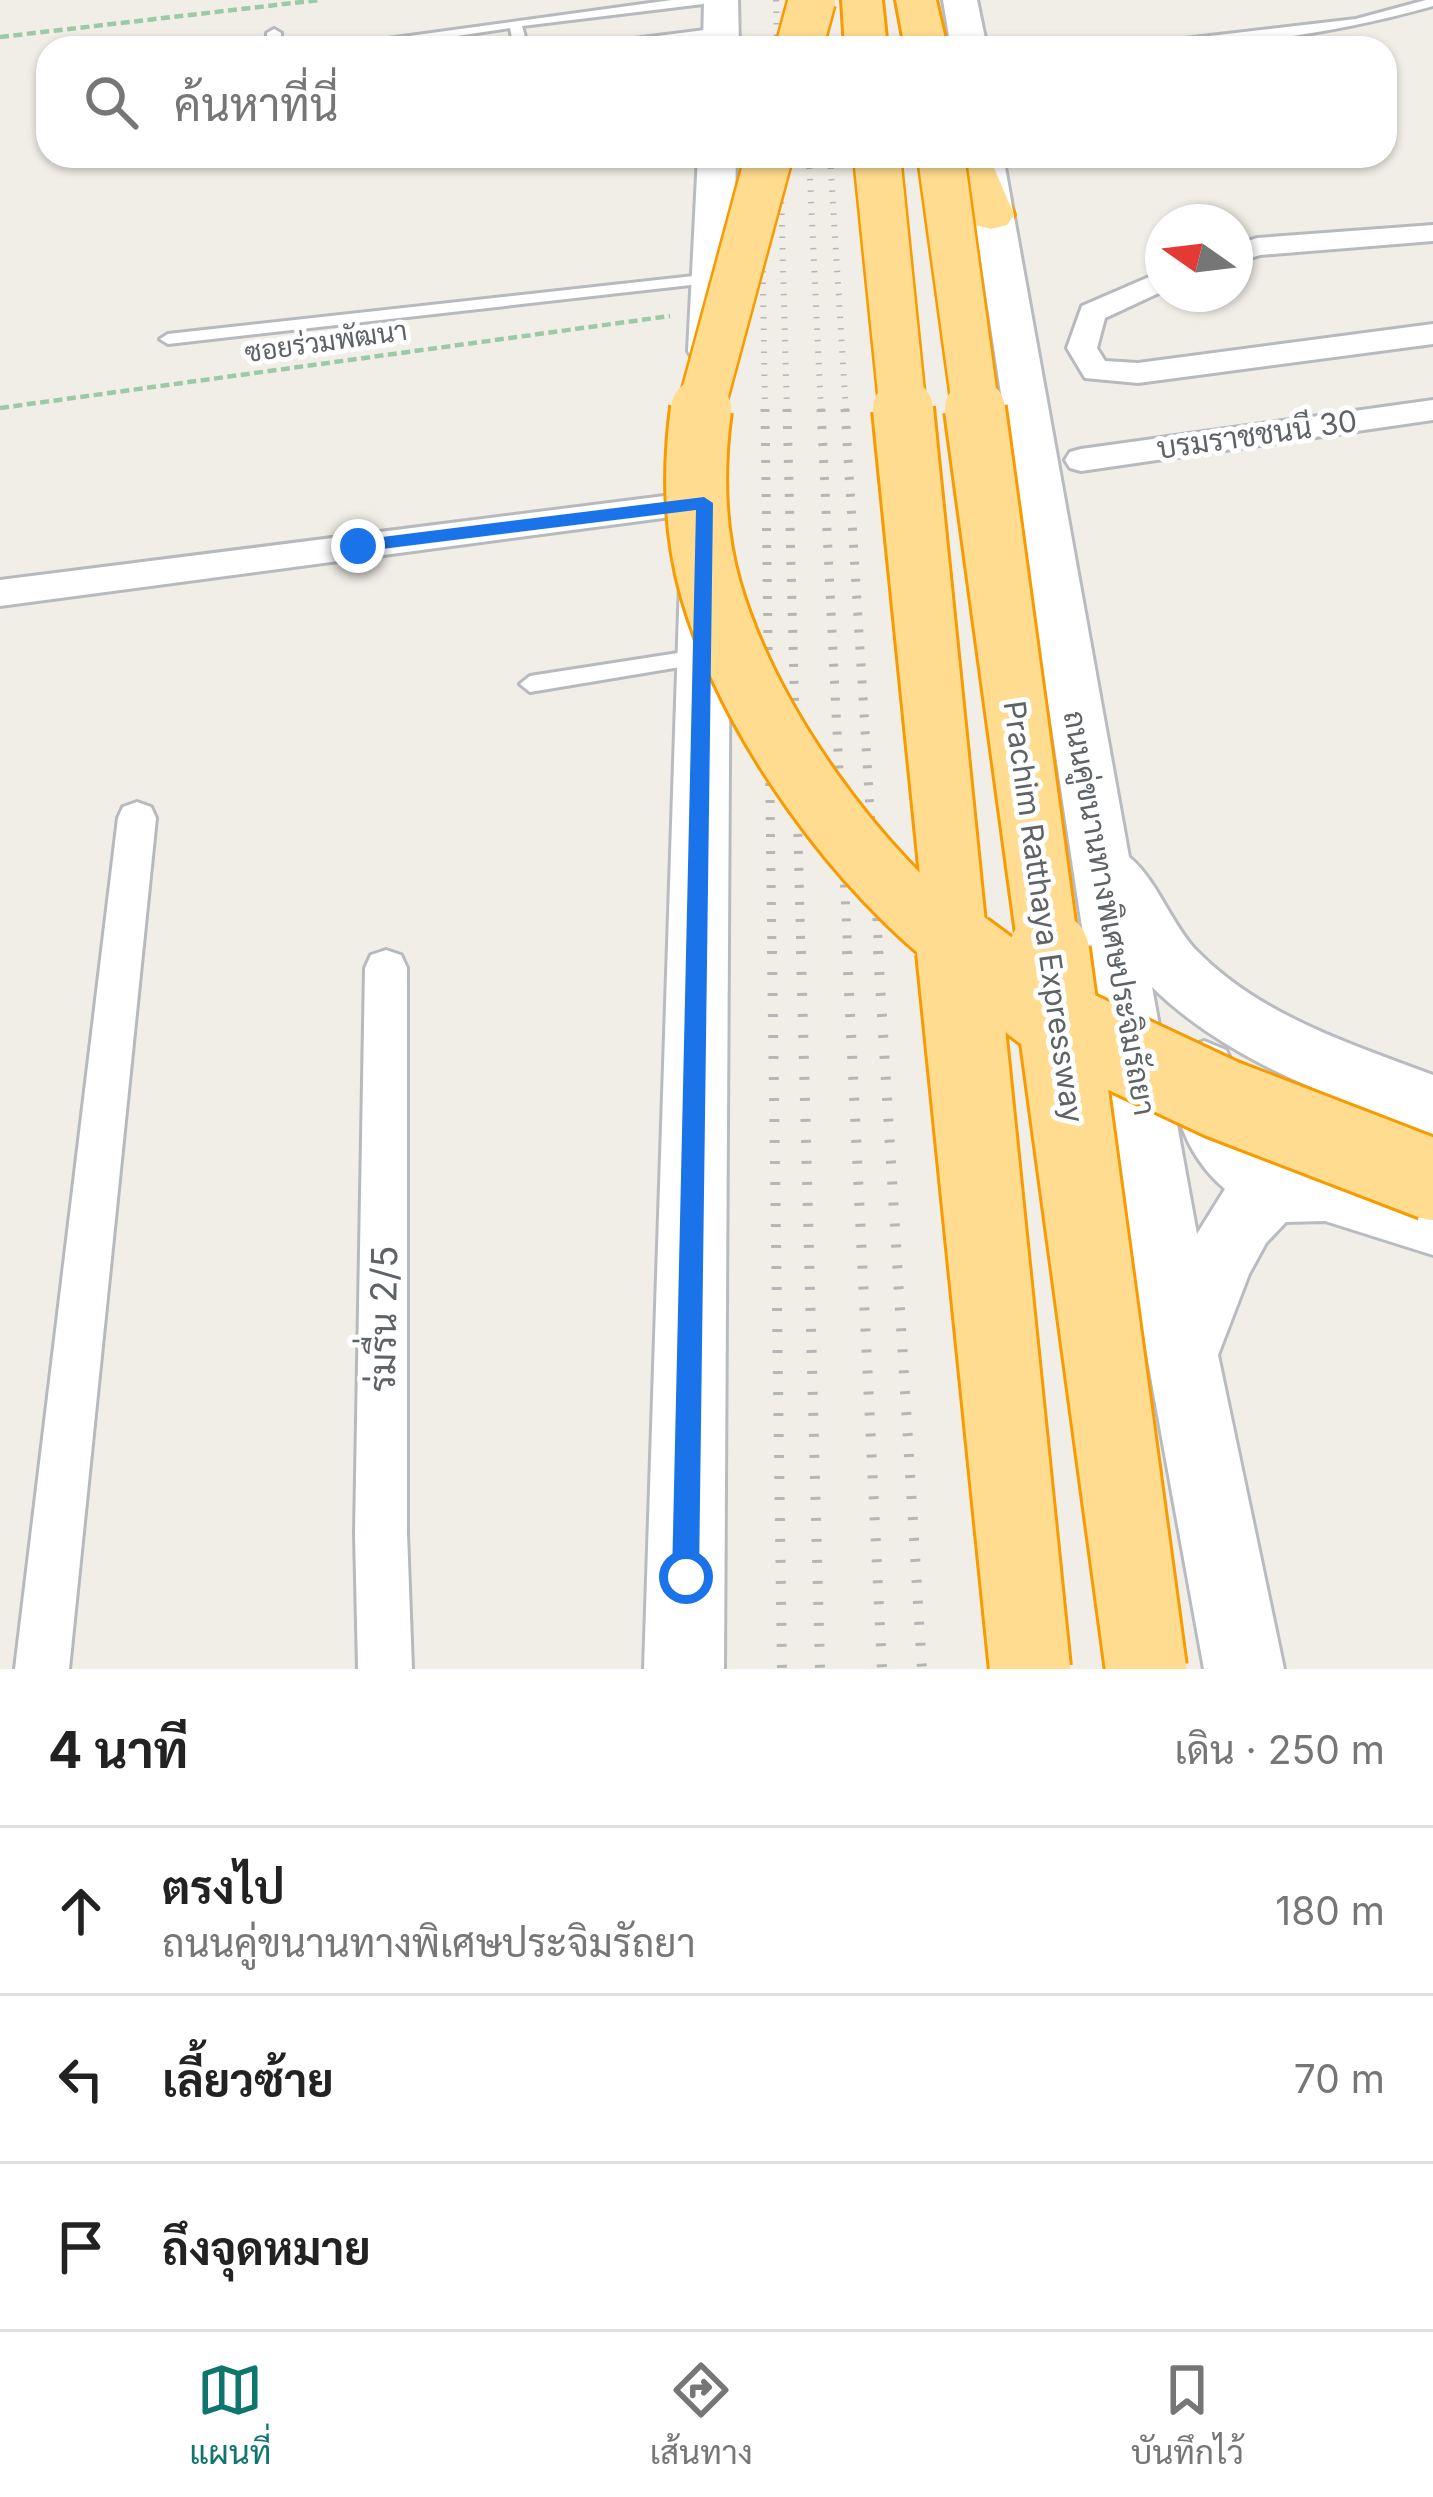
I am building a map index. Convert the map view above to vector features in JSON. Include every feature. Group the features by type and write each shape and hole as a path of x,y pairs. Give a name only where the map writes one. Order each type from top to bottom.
{"highway":[{"path":"802,36 812,0"},
{"path":"862,0 865,36"},
{"path":"918,0 924,36"},
{"path":"766,168 703,393 695,453 698,521 711,590 733,649 782,745 849,837 925,923 1060,1023 1222,1099 1433,1180"},
{"path":"878,168 1030,1669"},
{"name":"Prachim Ratthaya Expressway","path":"942,168 1146,1669"},
{"path":"972,168 991,215"}],"main road":[{"path":"960,0 967,36"},
{"path":"684,1669 705,656 704,503 717,168"},
{"name":"ถนนคู่ขนานทางพิเศษประจิมรัถยา","path":"985,168 1183,1355 1244,1669"},
{"path":"1099,852 1148,935 1177,971 1285,1047 1433,1105"},
{"path":"1247,1024 1218,1038 1203,1063 1208,1120 1237,1160 1282,1189"},
{"path":"1183,1355 1230,1231 1253,1201 1282,1189 1320,1186 1360,1194 1433,1222"}],"street":[{"path":"1253,249 1433,233"},
{"path":"1145,288 1092,313 1082,348 1096,371 1138,373 1433,334"},
{"name":"บรมราชชนนี 30","path":"1081,460 1433,410"},
{"path":"0,593 704,503"},
{"path":"42,1669 136,818"},
{"name":"ร่มรื่น 2/5","path":"385,1669 381,1533 386,968"}],"lane":[{"path":"427,36 703,0"},
{"path":"1245,36 1357,23 1433,2"},
{"path":"515,22 518,36"},
{"path":"667,36 721,27"},
{"path":"168,339 712,279"},
{"path":"530,684 705,656"}],"path":[{"path":"0,37 320,0"},
{"name":"ซอยร่วมพัฒนา","path":"0,408 658,318"}],"railway":[{"path":"776,0 777,36"},
{"path":"803,0 804,36"},
{"path":"820,0 822,36"},
{"path":"761,168 765,412"},
{"path":"780,168 787,412"},
{"path":"810,168 821,412"},
{"path":"831,168 846,412"},
{"path":"765,409 772,954"},
{"path":"787,409 801,954"},
{"path":"821,409 848,954"},
{"path":"845,409 879,954"},
{"path":"772,951 782,1669"},
{"path":"801,951 820,1669"},
{"path":"847,951 882,1669"},
{"path":"878,951 922,1669"}],"route":[{"path":"358,546 704,503 686,1577"}]}
